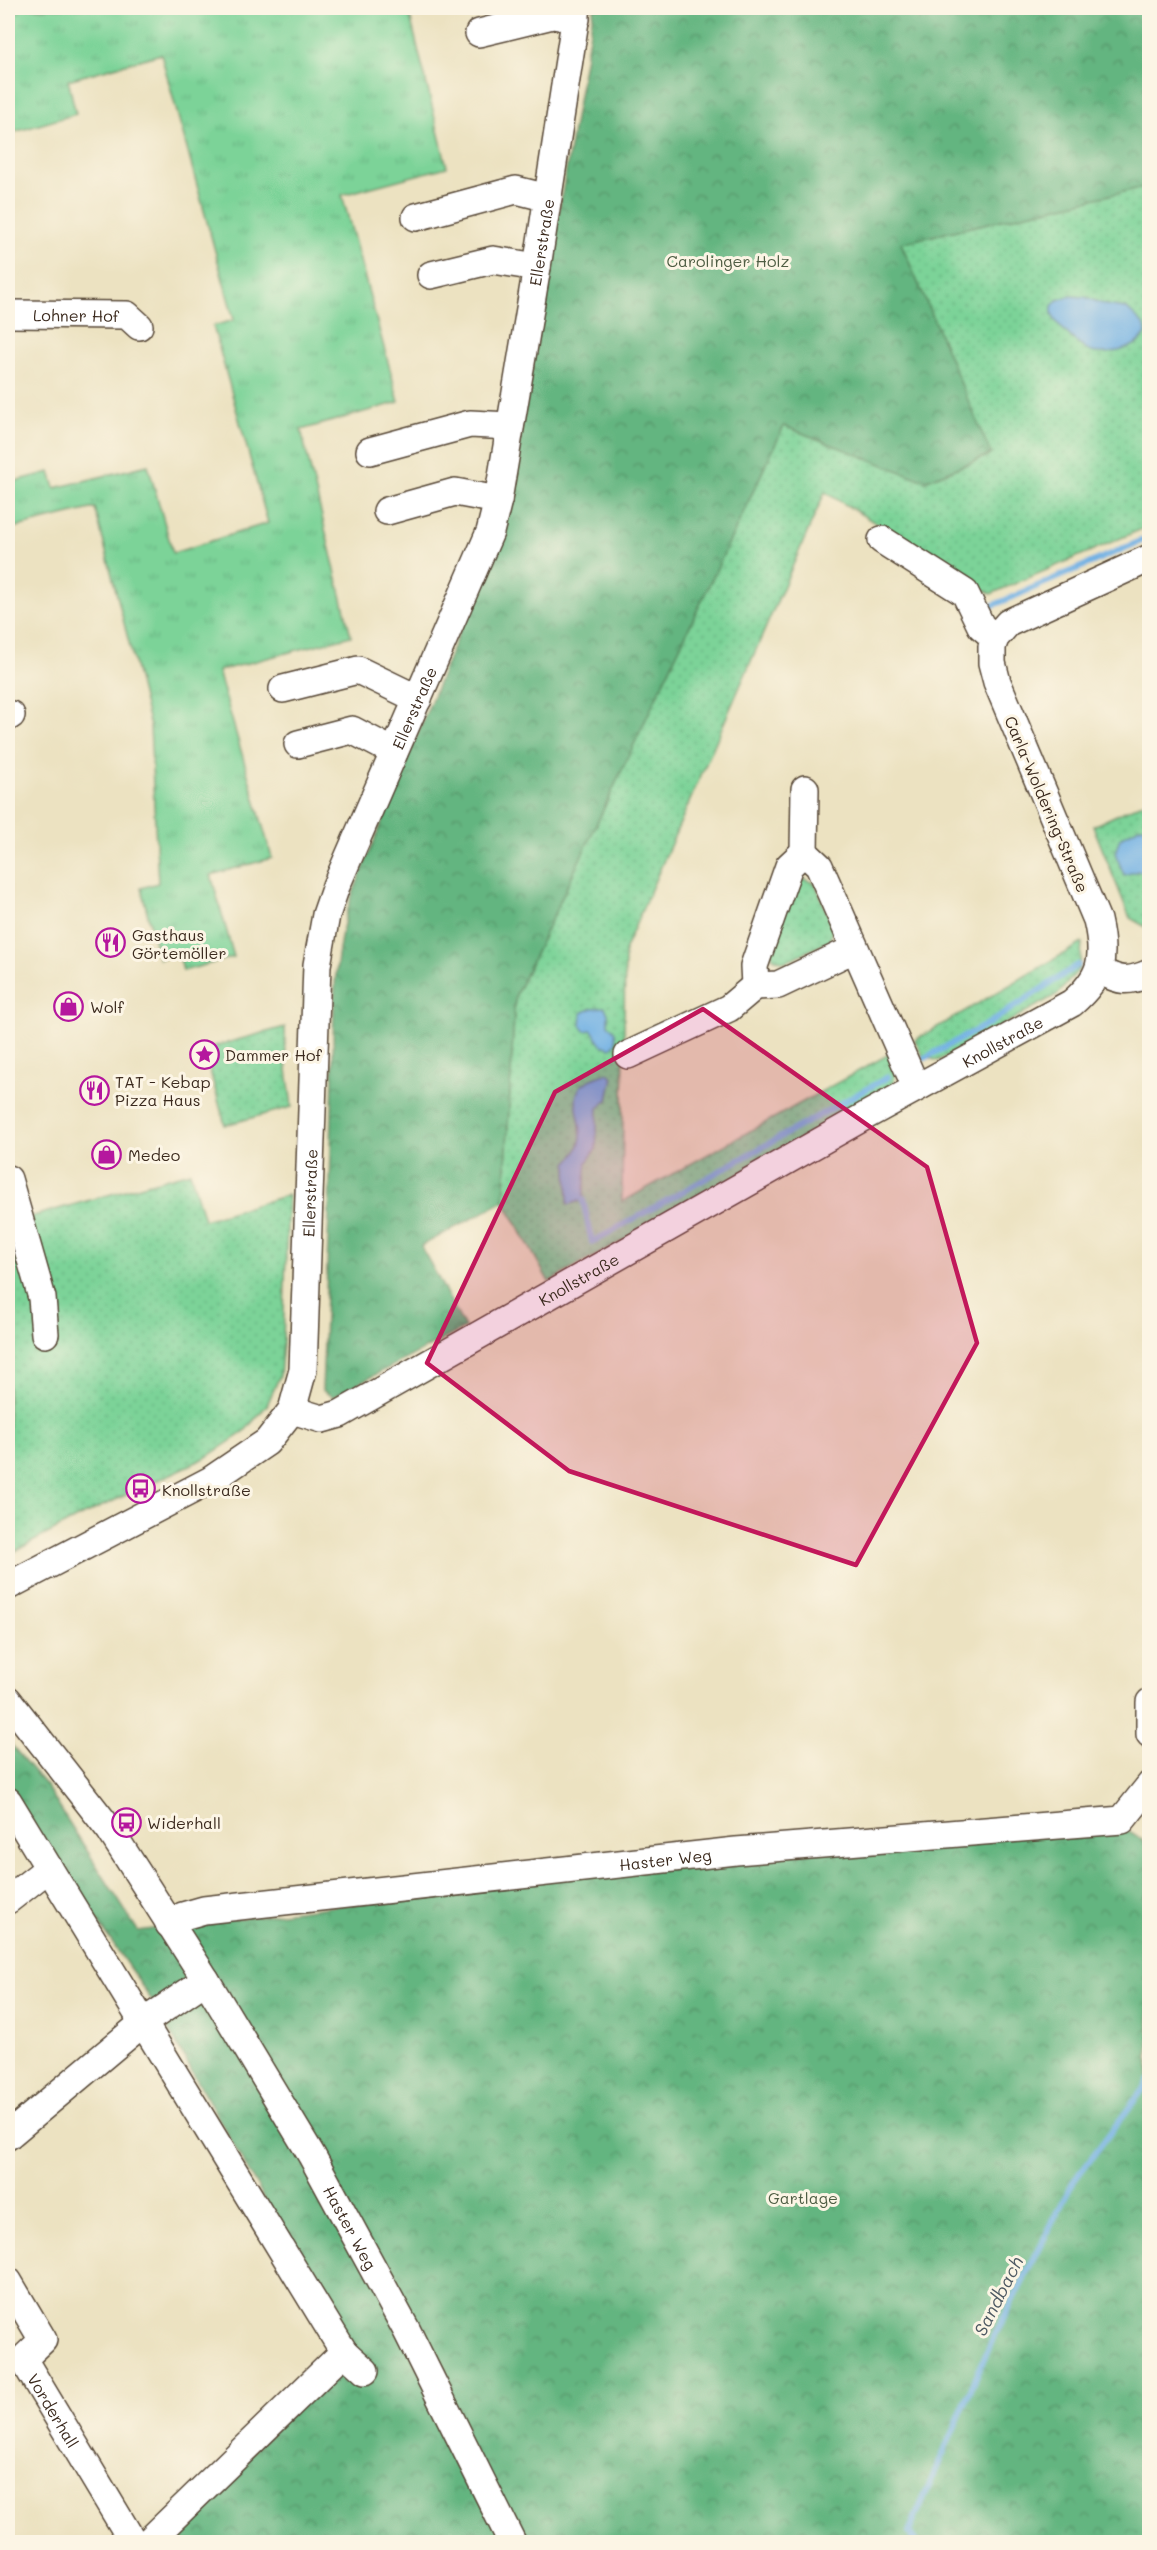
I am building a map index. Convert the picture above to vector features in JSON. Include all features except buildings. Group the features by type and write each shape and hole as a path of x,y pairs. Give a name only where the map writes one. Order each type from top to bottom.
{"street":[{"path":"479,33 552,15 576,13"},
{"name":"Ellerstraße","path":"292,1410 303,1370 316,1006 321,939 336,886 490,532 498,500 537,267 576,13"},
{"path":"416,217 516,190 548,198"},
{"path":"431,275 493,260 537,267"},
{"name":"Lohner Hof","path":"8,314 127,315 139,326"},
{"path":"370,451 470,424 510,426"},
{"path":"387,511 455,492 498,500"},
{"path":"882,540 965,593 981,626 995,638 1008,623 1015,619 1149,558"},
{"name":"Carla-Woldering-Straße","path":"995,638 992,647 992,663 1003,701 1097,921 1102,942 1100,970"},
{"path":"283,689 358,670 418,699"},
{"path":"298,744 352,730 394,752"},
{"path":"755,986 754,966 789,866 804,852 805,789"},
{"path":"804,852 819,866 916,1087"},
{"path":"628,1055 729,1008 755,986 778,984 854,949"},
{"path":"1100,970 1119,980 1140,977 1149,973"},
{"name":"Knollstraße","path":"292,1410 322,1419 340,1414 916,1087 1071,1003 1088,989 1100,970"},
{"path":"8,1179 42,1298 45,1334"},
{"path":"8,1586 211,1480 267,1442 292,1410"},
{"name":"Haster Weg","path":"8,1700 110,1830 206,1980 312,2156 395,2308 512,2542"},
{"path":"1149,1702 1149,1734"},
{"name":"Haster Weg","path":"169,1924 183,1916 204,1910 460,1880 735,1851 1122,1821 1149,1785"},
{"path":"8,1801 344,2352 364,2371"},
{"path":"8,1900 49,1868"},
{"path":"8,2136 144,2022 206,1980"},
{"name":"Vorderhall","path":"8,2281 42,2340 23,2359 133,2542"},
{"path":"148,2542 344,2352"}],"highlighted area":[{"path":"703,1009 927,1167 977,1343 856,1565 569,1471 427,1363 555,1092"}],"green space":[{"path":"19,8 408,8 447,167 342,195 399,402 301,430 351,636 218,671 272,858 211,875 234,957 183,971 179,954 159,959 141,888 158,883 150,726 95,508 8,529 8,483 50,472 55,488 148,465 173,553 268,523 213,326 234,320 161,54 68,80 76,114 8,134 8,15 20,11"},
{"name":"Carolinger Holz","path":"594,8 1149,8 1149,186 901,243 991,454 925,481 784,426 515,997 504,1201 421,1246 465,1328 333,1397 322,1390 334,1003 339,950 351,898 507,514"},
{"path":"1149,186 1149,526 991,594 825,492 625,949 622,1202 891,1053 897,1068 892,1088 549,1282 504,1201 515,997 784,425 925,481 990,455 901,243"},
{"path":"1149,800 1149,929 1130,918 1093,826"},
{"path":"803,879 815,883 833,927 830,941 784,962 773,958 770,949 792,887"},
{"path":"1082,943 1080,968 1058,994 938,1061 923,1056 915,1040"},
{"path":"285,1027 286,1062 292,1107 225,1125 204,1049"},
{"path":"190,1172 204,1220 288,1195 280,1375 267,1405 244,1432 205,1458 77,1518 8,1555 8,1205 12,1222"},
{"name":"Gartlage","path":"8,1741 46,1786 138,1931 645,1867 1119,1826 1149,1844 1149,2542 160,2542 352,2354 152,2001 8,1790"}],"water":[{"path":"1071,296 1085,297 1106,305 1126,308 1145,326 1146,334 1136,344 1122,350 1098,353 1087,350 1064,330 1052,314 1052,306 1057,300"},
{"path":"1149,825 1149,872 1138,871 1124,875 1115,853 1120,838 1139,827"},
{"path":"605,1007 608,1024 615,1032 616,1043 611,1048 601,1045 592,1030 585,1031 581,1025 582,1013 592,1008"},
{"path":"608,1073 613,1077 608,1100 598,1108 596,1149 587,1162 583,1200 568,1205 567,1163 576,1152 581,1131 576,1102 577,1093 585,1083"}],"waterway":[{"path":"985,609 1150,537"},
{"path":"1108,916 1115,930"},
{"path":"925,1058 988,1024 1078,965"},
{"path":"583,1200 592,1242 888,1077"},
{"name":"Sandbach","path":"915,2542 909,2532 991,2343 1073,2182 1150,2080"}],"place":[{"name":"Gasthaus Görtemöller","path":"111,943"},
{"name":"Wolf","path":"69,1006"},
{"name":"Dammer Hof","path":"204,1054"},
{"name":"TAT - Kebap Pizza Haus","path":"94,1090"},
{"name":"Medeo","path":"107,1154"},
{"name":"Knollstraße","path":"141,1489"},
{"name":"Widerhall","path":"126,1822"}]}
